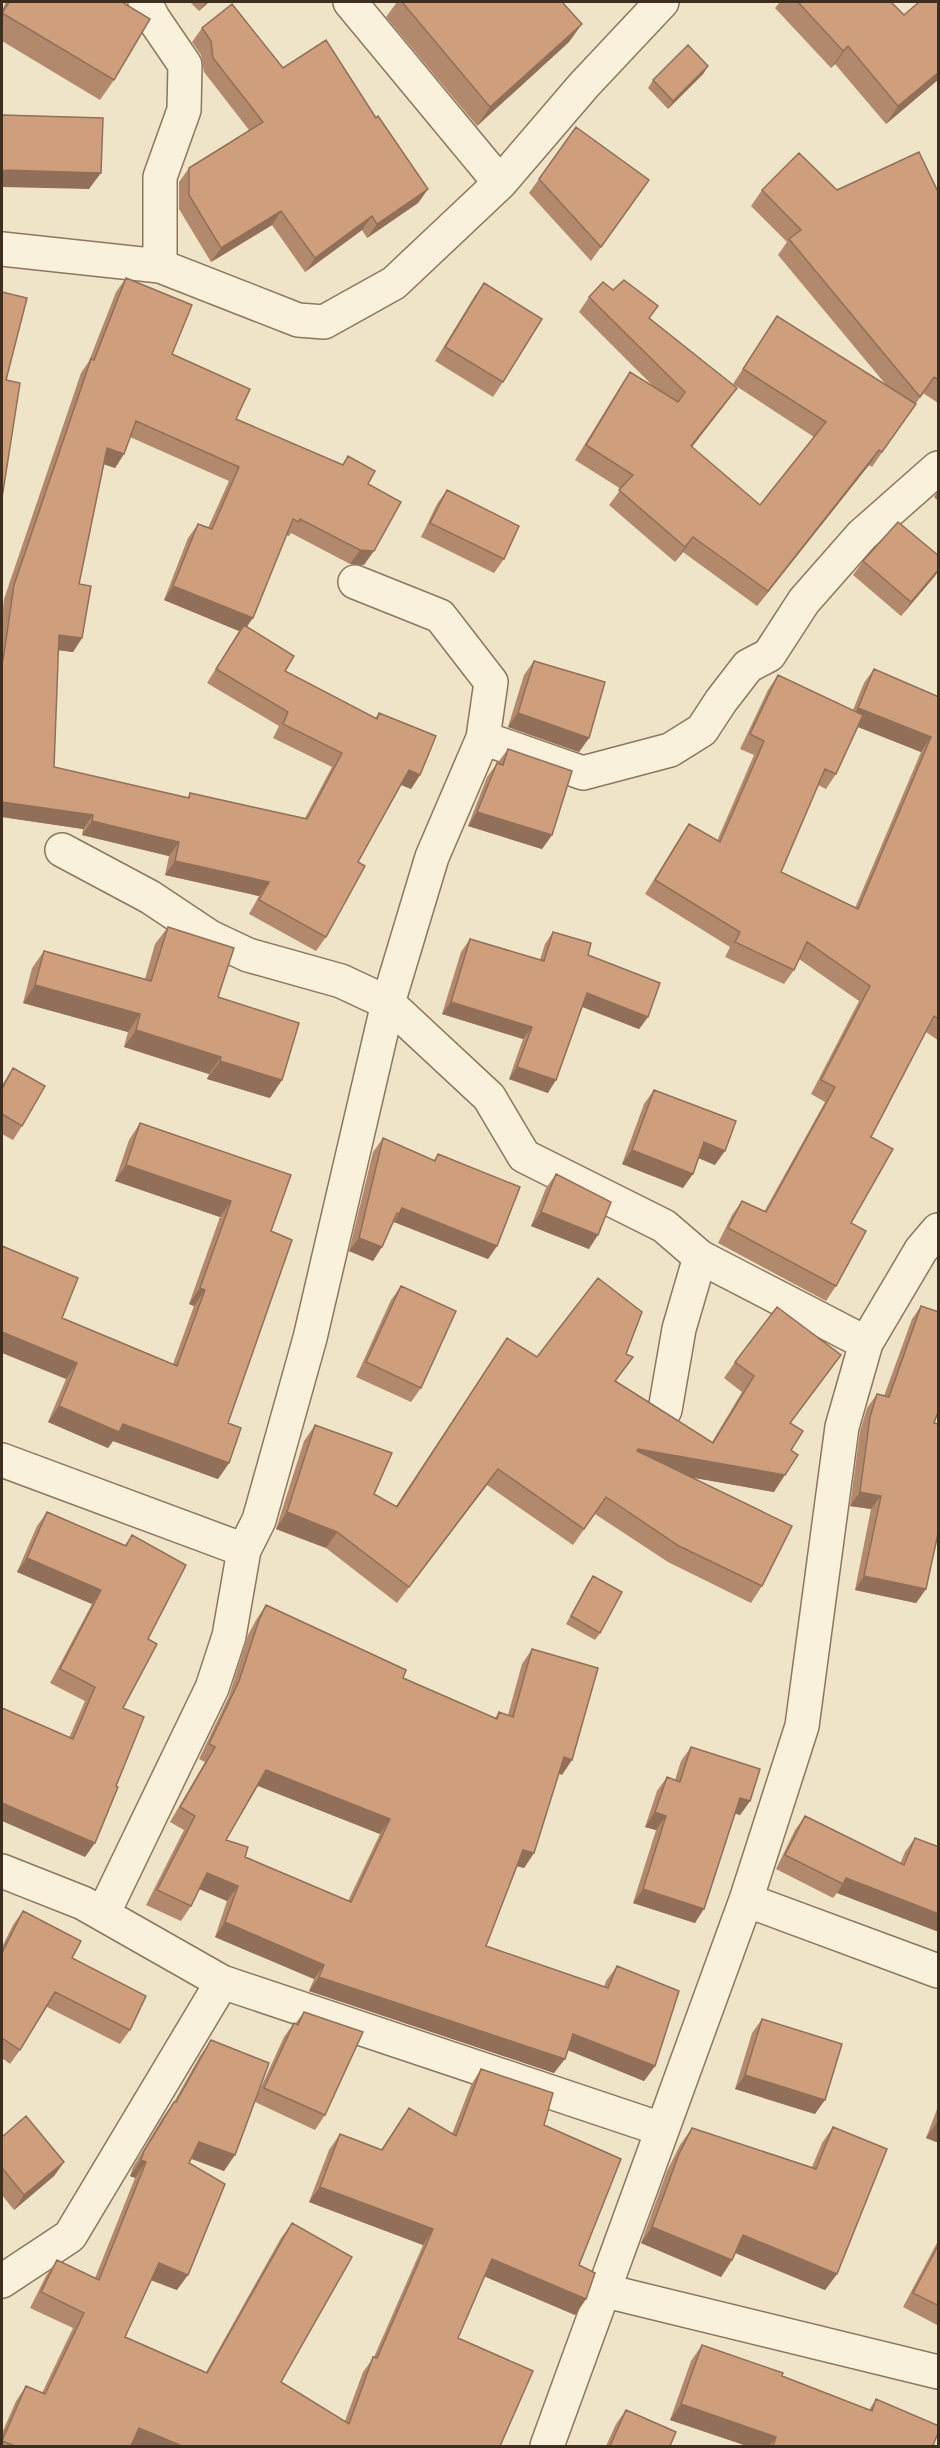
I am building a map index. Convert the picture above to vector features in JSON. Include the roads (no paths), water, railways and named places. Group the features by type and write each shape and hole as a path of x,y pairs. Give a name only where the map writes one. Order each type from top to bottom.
{"street":[{"path":"145,2 153,18 185,65 184,110 160,177 160,266"},
{"path":"350,2 500,183"},
{"path":"2,249 160,266 298,320 324,322 394,284 500,183 585,85 662,2"},
{"path":"483,738 583,773 670,750 702,730 748,666 769,655 804,601 862,536 939,468"},
{"path":"103,1914 212,1688 229,1636 244,1550 260,1520 291,1411 388,1004 432,857 483,738 492,682 440,616 356,582"},
{"path":"62,850 150,897 210,937 248,955 341,981 388,1004 489,1097 524,1156 664,1226 700,1257 866,1343"},
{"path":"547,2446 606,2291 661,2129 746,1900 802,1726 842,1427 866,1343 921,1250 939,1230"},
{"path":"665,1410 679,1329 700,1257"},
{"path":"2,1460 244,1550"},
{"path":"2,1871 83,1903 222,1982 661,2129"},
{"path":"746,1900 939,1971"},
{"path":"2,2281 70,2236 222,1982"},
{"path":"606,2291 939,2372"}]}
